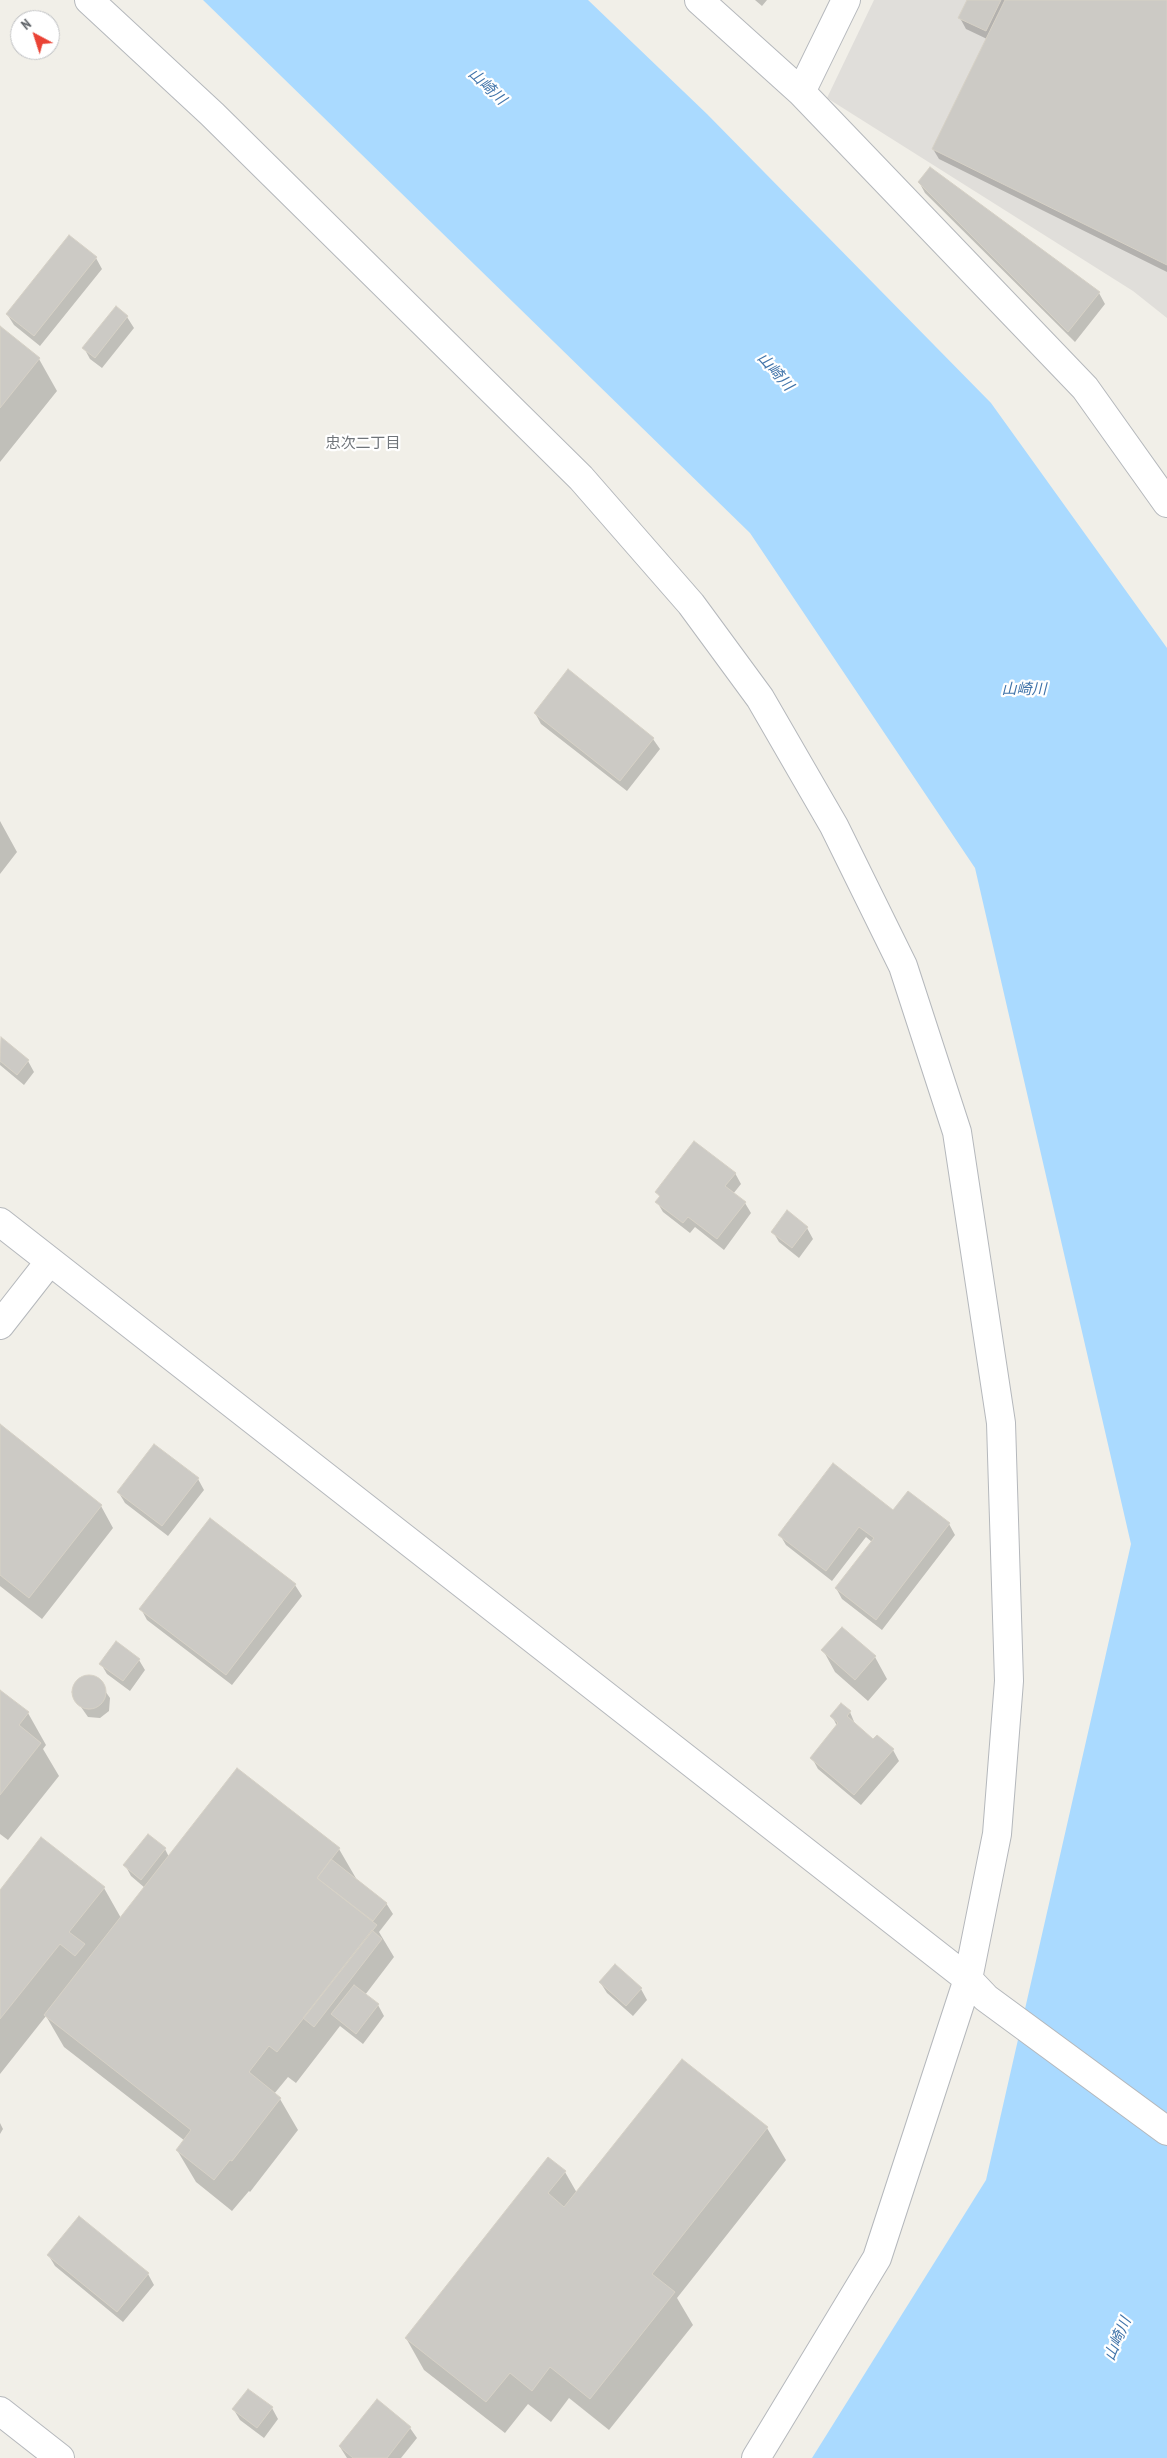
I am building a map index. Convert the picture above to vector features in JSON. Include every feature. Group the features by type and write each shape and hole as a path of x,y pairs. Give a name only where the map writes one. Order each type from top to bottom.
{"street":[{"path":"89,0 212,114 581,478 691,604 764,707 834,826 903,966 957,1132 1001,1423 1009,1681 997,1834 977,1988 877,2258 756,2458"},
{"path":"699,0 801,92 1085,388 1167,502"},
{"path":"801,92 846,0"},
{"path":"0,1222 977,1988 1167,2131"},
{"path":"0,1325 50,1261"},
{"path":"0,2411 60,2458"}],"shaded area":[{"path":"874,0 1167,0 1167,318 1133,291 827,98"}],"water":[{"name":"山崎川","path":"203,0 588,0 707,114 991,403 1167,648 1167,2458 812,2458 986,2180 1131,1544 975,868 750,533"}],"building":[{"path":"967,0 1001,0 986,31 958,18"},
{"path":"1005,0 1167,0 1167,265 932,149"},
{"path":"930,167 1100,292 1068,332 918,182"},
{"path":"69,235 97,257 34,336 6,314"},
{"path":"116,306 128,316 95,358 82,348"},
{"path":"0,326 40,358 0,408"},
{"path":"568,669 654,738 620,781 534,713"},
{"path":"1,1037 29,1060 17,1075 0,1061"},
{"path":"694,1141 736,1173 725,1186 746,1202 717,1239 688,1217 683,1223 655,1202 660,1196 655,1192"},
{"path":"787,1210 808,1227 792,1248 771,1232"},
{"path":"0,1424 102,1505 29,1598 0,1575"},
{"path":"154,1444 199,1478 162,1526 117,1492"},
{"path":"833,1463 893,1510 908,1491 950,1523 876,1620 835,1588 874,1538 859,1527 826,1571 778,1535"},
{"path":"210,1518 296,1584 226,1675 139,1609"},
{"path":"842,1627 876,1656 855,1680 821,1650"},
{"path":"116,1641 140,1659 123,1681 99,1664"},
{"path":"89,1675 101,1680 106,1692 101,1704 89,1709 77,1704 72,1692 77,1680"},
{"path":"0,1690 29,1712 19,1725 41,1743 0,1795"},
{"path":"841,1703 851,1711 847,1716 873,1739 877,1735 894,1749 854,1795 810,1758 838,1723 830,1716"},
{"path":"237,1768 340,1848 317,1878 377,1925 277,2052 269,2046 249,2072 281,2098 232,2161 230,2160 214,2180 176,2150 191,2130 44,2015"},
{"path":"148,1834 166,1848 141,1880 123,1865"},
{"path":"41,1837 105,1887 69,1932 85,1944 75,1956 60,1944 0,2019 0,1890"},
{"path":"331,1859 387,1903 373,1921 317,1878"},
{"path":"372,1930 382,1939 314,2027 303,2018"},
{"path":"615,1964 642,1988 626,2006 599,1982"},
{"path":"354,1985 379,2004 356,2034 331,2014"},
{"path":"682,2059 768,2127 652,2274 675,2292 590,2399 550,2367 532,2391 510,2373 486,2402 405,2338 548,2157 566,2171 548,2193 564,2207"},
{"path":"79,2216 149,2273 117,2312 47,2255"},
{"path":"248,2389 273,2407 257,2428 232,2409"},
{"path":"377,2399 411,2427 387,2458 353,2458 339,2446"}],"district":[{"name":"忠次二丁目","path":"363,444"}]}
